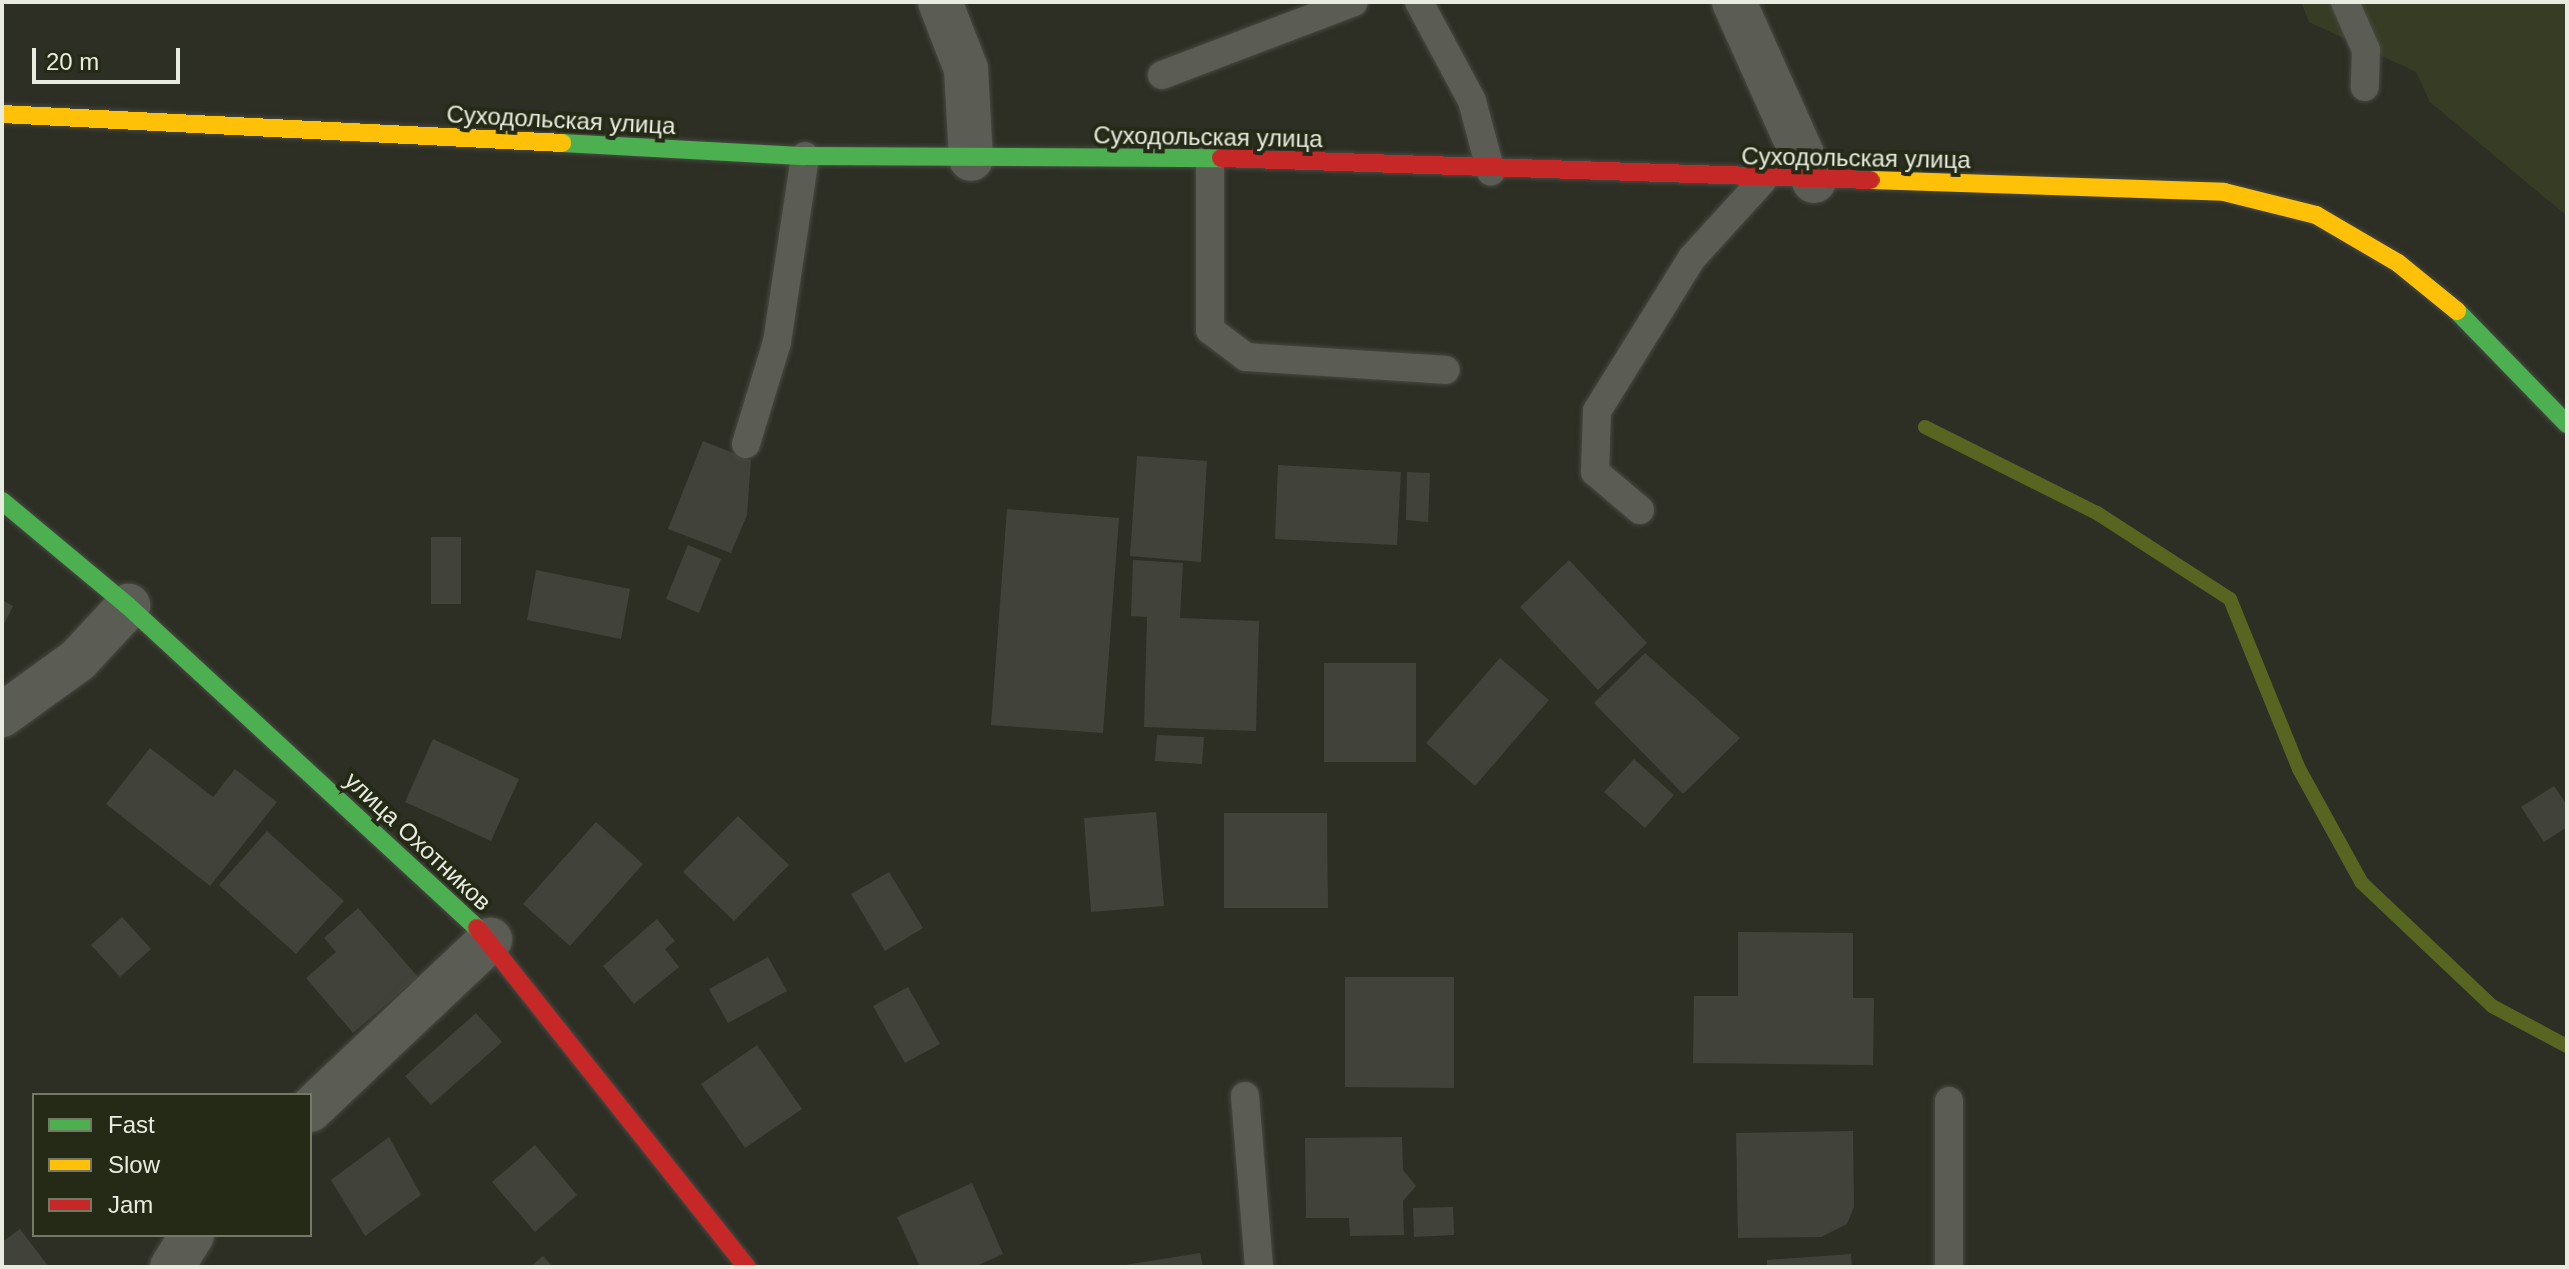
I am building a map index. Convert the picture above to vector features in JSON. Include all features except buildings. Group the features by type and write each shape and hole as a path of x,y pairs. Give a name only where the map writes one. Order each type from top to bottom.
{"main road":[{"name":"Суходольская улица","path":"2,114 805,156 1210,158 1491,172 2224,192 2316,215 2398,263 2484,333 2567,424"},
{"name":"улица Охотников","path":"2,501 128,606 490,940 747,1267"}],"street":[{"path":"940,2 966,69 971,159"},
{"path":"1734,2 1814,181"},
{"path":"2,715 78,660 128,606"},
{"path":"312,1108 490,940"},
{"path":"172,1267 191,1237"}],"lane":[{"path":"1162,75 1354,2"},
{"path":"1419,2 1472,101 1491,172"},
{"path":"2345,2 2366,50 2365,87"},
{"path":"746,444 777,342 805,156"},
{"path":"1210,158 1210,330 1246,357 1446,370"},
{"path":"1640,510 1595,472 1597,411 1692,258 1762,181"},
{"path":"1245,1096 1259,1267"},
{"path":"1949,1101 1949,1267"}],"shaded area":[{"path":"2301,2 2567,2 2567,216 2430,102 2416,72 2309,22"}],"waterway":[{"path":"1925,427 2097,513 2230,599 2299,769 2362,883 2492,1006 2567,1046"}],"traffic: fast":[{"path":"562,143 805,156 1221,158"},
{"path":"2457,311 2567,424"},
{"path":"2,501 128,606 477,928"}],"traffic: slow":[{"path":"2,114 562,143"},
{"path":"1871,180 2224,192 2316,215 2398,263 2457,311"}],"traffic: jam":[{"path":"1221,158 1871,180"},
{"path":"477,928 747,1267"}]}
